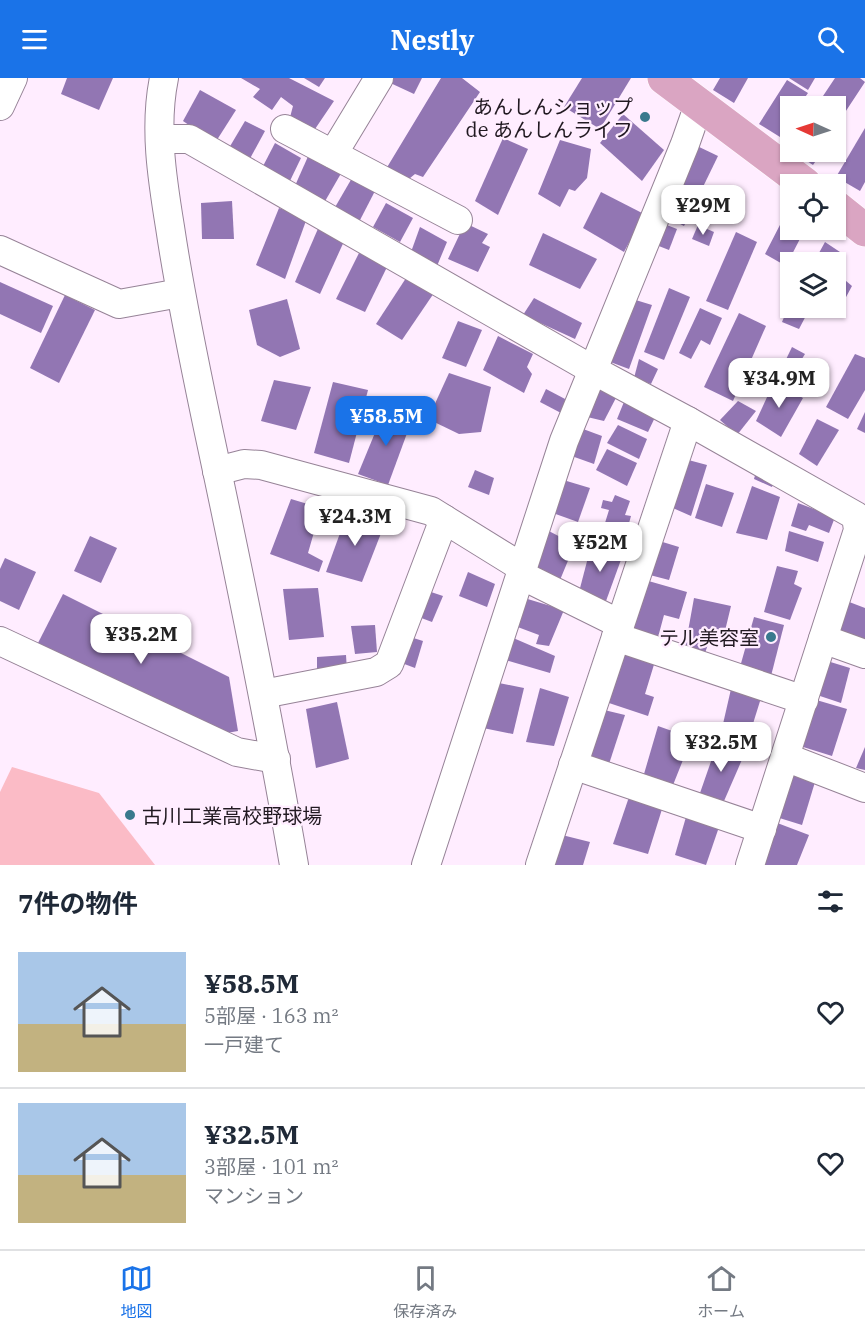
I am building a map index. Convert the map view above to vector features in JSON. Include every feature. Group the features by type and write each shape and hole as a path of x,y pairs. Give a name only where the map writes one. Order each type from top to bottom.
{"main road":[{"path":"664,78 792,174"}],"street":[{"path":"0,106 13,78"},
{"path":"164,78 160,139 162,173 180,293 276,759 294,865"},
{"path":"333,154 379,78"},
{"path":"426,865 564,441 686,144 699,104"},
{"path":"285,129 458,220"},
{"path":"160,139 189,139 593,370 856,516 858,530 856,571 824,639 750,865"},
{"path":"0,250 119,304 180,293"},
{"path":"540,865 688,421"},
{"path":"218,471 244,464 261,465 431,511 522,572 618,630 804,700"},
{"path":"263,694 376,672 389,664 444,519"},
{"path":"824,639 865,654"},
{"path":"0,641 237,752 276,759"},
{"path":"785,757 865,788"},
{"path":"573,765 762,829"}],"shaded area":[{"path":"12,767 99,793 155,865 0,865 0,792"}],"building":[{"path":"67,78 113,78 99,110 61,94"},
{"path":"241,78 289,78 334,101 313,132 289,121 293,106 281,97 272,110 253,97 260,89"},
{"path":"304,78 325,78 319,87"},
{"path":"388,78 422,78 414,94 386,81"},
{"path":"441,78 462,78 480,92 423,177 415,174 404,183 386,169"},
{"path":"582,78 631,78 600,129 564,107"},
{"path":"720,78 748,78 734,103 713,90"},
{"path":"789,78 815,78 808,90"},
{"path":"835,78 860,78 865,82 846,111 846,96 823,96"},
{"path":"787,80 808,93 806,96 780,96 780,137 759,124"},
{"path":"200,90 236,110 215,143 183,121"},
{"path":"623,114 664,150 642,181 600,143"},
{"path":"245,121 265,131 247,164 226,153"},
{"path":"865,128 865,182 860,191 846,183 846,174 838,174"},
{"path":"503,138 528,149 498,215 475,201"},
{"path":"560,140 591,149 587,178 575,191 569,189 560,207 538,194"},
{"path":"275,143 301,158 288,185 261,170"},
{"path":"695,145 718,156 684,226 661,214"},
{"path":"310,152 343,170 324,203 294,188"},
{"path":"352,178 375,191 359,222 334,209"},
{"path":"601,192 644,214 624,252 583,228"},
{"path":"232,201 234,239 202,239 201,203"},
{"path":"386,203 413,218 400,242 373,227"},
{"path":"279,208 307,218 285,279 256,265"},
{"path":"659,222 677,229 669,250 651,243"},
{"path":"465,223 488,234 482,243 490,247 478,272 448,259"},
{"path":"320,224 346,237 320,294 295,282"},
{"path":"698,225 714,232 709,246 692,239"},
{"path":"780,225 780,240 799,240 793,252 780,252 780,263 765,254"},
{"path":"420,227 447,242 437,266 411,252"},
{"path":"736,232 757,242 728,310 706,301"},
{"path":"543,233 597,259 580,289 529,265"},
{"path":"825,242 840,252 820,252"},
{"path":"361,249 389,263 365,312 336,299"},
{"path":"408,275 436,290 402,340 376,324"},
{"path":"846,281 852,286 846,297"},
{"path":"0,282 53,306 41,333 0,314"},
{"path":"669,288 690,297 664,360 644,352"},
{"path":"65,295 95,310 59,383 30,368"},
{"path":"534,298 582,323 575,339 523,315"},
{"path":"629,298 652,305 629,369 605,360"},
{"path":"287,299 300,349 280,357 257,345 249,310"},
{"path":"700,308 722,318 710,345 701,340 691,359 679,353"},
{"path":"739,313 766,326 733,401 704,387"},
{"path":"784,318 805,318 799,329 782,322"},
{"path":"458,321 482,330 466,367 442,358"},
{"path":"498,336 533,354 527,367 532,374 524,393 483,370"},
{"path":"792,347 805,354 788,381 778,376"},
{"path":"855,354 865,358 865,390 848,419 826,407"},
{"path":"639,359 658,369 651,384 634,378"},
{"path":"449,373 491,387 481,432 459,434 428,419"},
{"path":"274,380 311,387 296,430 261,421"},
{"path":"333,382 368,390 349,463 314,453"},
{"path":"774,382 803,398 781,437 756,421"},
{"path":"594,383 618,394 604,421 583,416"},
{"path":"546,389 567,400 561,413 540,402"},
{"path":"626,397 658,411 648,432 617,419"},
{"path":"738,401 756,411 737,435 720,420"},
{"path":"384,411 413,417 388,485 358,474"},
{"path":"865,412 865,433 857,429"},
{"path":"817,419 839,430 817,466 799,454"},
{"path":"618,425 647,439 639,459 607,443"},
{"path":"575,426 602,436 594,464 566,454"},
{"path":"607,449 637,463 627,486 596,470"},
{"path":"681,458 707,465 691,516 666,505"},
{"path":"757,468 776,476 772,487 754,479"},
{"path":"475,470 494,478 489,495 468,487"},
{"path":"560,479 590,488 578,522 550,512"},
{"path":"706,484 734,493 722,527 695,518"},
{"path":"752,486 780,497 767,540 736,533"},
{"path":"615,495 630,501 625,515 631,516 626,534 634,538 628,554 600,539 609,510 601,508 603,500 612,502"},
{"path":"291,499 321,508 308,553 323,561 319,572 270,554"},
{"path":"334,502 345,506 340,519 332,516"},
{"path":"798,503 835,517 829,533 809,525 806,531 791,526"},
{"path":"348,511 385,523 362,582 326,572"},
{"path":"545,529 568,541 571,533 589,536 583,554 572,551 560,580 534,569"},
{"path":"789,531 824,542 818,562 785,551"},
{"path":"90,536 117,548 101,583 74,571"},
{"path":"656,540 679,547 669,580 646,574"},
{"path":"591,546 622,557 606,601 579,592"},
{"path":"5,558 36,572 19,610 0,601 0,569"},
{"path":"777,566 798,571 794,584 802,588 790,620 764,612"},
{"path":"468,572 495,584 487,607 459,596"},
{"path":"645,580 687,592 679,619 664,615 657,641 629,632"},
{"path":"318,588 324,637 289,640 283,589"},
{"path":"425,590 443,596 432,622 416,616"},
{"path":"63,594 229,677 238,731 221,734 38,643"},
{"path":"521,597 564,610 549,646 536,644 539,635 515,626"},
{"path":"694,598 731,606 724,635 712,633 705,653 685,648"},
{"path":"844,600 865,608 865,640 835,630"},
{"path":"754,617 784,625 771,676 740,667"},
{"path":"375,625 377,652 355,654 351,626"},
{"path":"407,636 423,641 415,668 399,662"},
{"path":"511,637 555,656 550,673 505,660"},
{"path":"621,648 656,658 645,694 654,697 648,716 606,702"},
{"path":"346,655 347,671 317,673 317,657"},
{"path":"824,660 850,668 841,703 814,694"},
{"path":"494,682 524,688 513,734 483,728"},
{"path":"540,688 569,697 554,746 526,742"},
{"path":"731,689 761,698 747,743 720,737"},
{"path":"813,699 847,709 832,756 800,746"},
{"path":"337,702 349,759 316,768 306,709"},
{"path":"600,709 625,715 609,764 585,757"},
{"path":"658,726 689,737 689,745 673,785 644,774"},
{"path":"716,747 744,755 724,801 700,793"},
{"path":"865,747 865,770 856,768"},
{"path":"787,774 815,782 802,825 773,816"},
{"path":"629,797 663,806 648,854 613,844"},
{"path":"686,817 719,827 706,865 675,855"},
{"path":"772,821 809,835 797,865 759,865"},
{"path":"558,834 590,842 583,865 549,865"}],"place":[{"name":"あんしんショップ de あんしんライフ","path":"645,117"},
{"name":"テル美容室","path":"771,637"},
{"name":"古川工業高校野球場","path":"130,815"}]}
